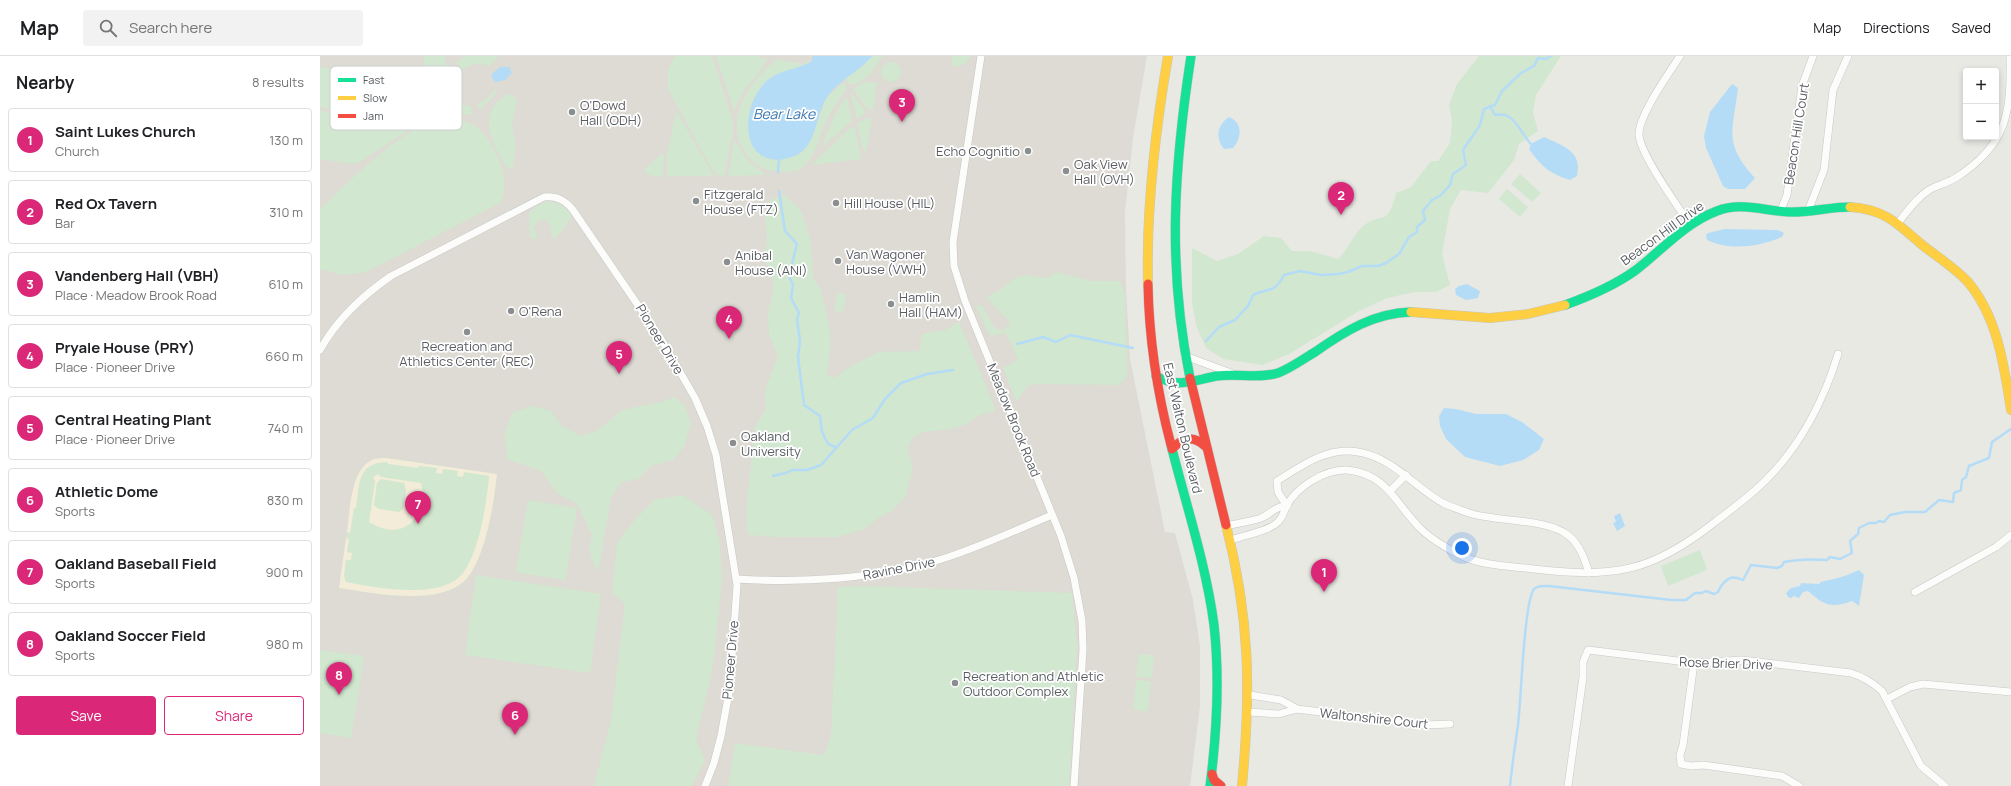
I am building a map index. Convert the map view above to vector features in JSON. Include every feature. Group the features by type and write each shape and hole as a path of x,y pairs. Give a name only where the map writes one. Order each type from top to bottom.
{"main road":[{"name":"East Walton Boulevard","path":"1168,56 1152,153 1148,220 1148,284 1156,376 1172,449 1203,569 1213,618 1218,674 1216,732 1210,786"},
{"name":"East Walton Boulevard","path":"1192,56 1180,135 1174,214 1176,281 1185,356 1190,382 1230,540 1244,612 1250,667 1250,695 1242,786"},
{"name":"Beacon Hill Drive","path":"1156,376 1171,384 1233,374 1271,375 1284,370 1336,336 1361,323 1396,313 1422,312 1491,318 1534,313 1566,305 1608,287 1635,271 1705,216 1720,209 1741,208 1780,212 1808,211 1846,206 1870,209 1881,213 1898,224 1966,280 1978,295 1989,315 1996,335 2011,410"},
{"path":"1172,449 1181,440 1189,438 1198,439 1205,446"},
{"path":"1212,774 1214,780 1221,786"}],"street":[{"name":"Meadow Brook Road","path":"981,56 954,227 954,266 965,301 1052,515 1072,571 1082,621 1083,666 1074,786"},
{"path":"1680,56 1642,118 1639,139 1660,178 1691,226"},
{"name":"Beacon Hill Court","path":"1780,212 1787,195 1802,86 1813,56"},
{"path":"1808,211 1824,170 1833,90 1848,56"},
{"path":"1898,224 1916,201 1930,190 1954,178 1981,159 1991,148 2009,120 2011,71 2010,56"},
{"name":"Pioneer Drive","path":"320,350 347,312 374,288 391,276 538,200 550,197 561,199 569,205 649,319 695,398 707,426 716,455 737,579 733,665 730,687 721,736 714,763 705,786"},
{"path":"1230,540 1276,524 1284,515 1287,506 1297,493 1314,479 1329,473 1345,470 1361,473 1374,478 1390,490 1423,531 1441,545 1465,557 1478,561 1508,566 1570,573 1589,573 1633,568 1677,549 1695,538 1760,485 1783,460 1815,411 1832,374 1838,354"},
{"name":"Beacon Hill Drive","path":"1185,356 1233,374"},
{"path":"1287,506 1278,492 1277,481 1313,459 1330,453 1358,451 1386,461 1406,475 1423,490 1444,504 1470,513 1549,527 1569,536 1583,554 1589,573"},
{"path":"1390,490 1406,475"},
{"path":"1226,526 1258,519 1268,515 1273,509 1287,506"},
{"name":"Ravine Drive","path":"737,579 851,576 907,568 965,551 1052,515"},
{"path":"1258,519 1262,530"},
{"path":"1915,592 1996,548 2011,535"},
{"name":"Rose Brier Drive","path":"1568,786 1583,677 1583,662 1588,650 1694,663 1742,660 1851,673 1862,676 1882,691 1913,754 1921,766 1945,786"},
{"path":"1694,663 1684,745 1680,755 1681,764 1691,766 1703,765 1782,776 1799,786"},
{"path":"1887,699 1910,687 1923,684 2011,692"},
{"name":"Waltonshire Court","path":"1250,695 1281,700 1297,709 1425,725 1450,724"},
{"name":"Waltonshire Court","path":"1249,712 1279,714 1297,709"}],"shaded area":[{"name":"Oakland University","path":"320,56 1147,56 1133,138 1125,212 1126,287 1130,359 1165,532 1175,533 1193,600 1200,646 1200,706 1190,786 320,786"}],"green space":[{"path":"425,56 445,56 446,66 423,66"},
{"path":"465,56 498,57 490,66 476,63 462,70 462,66 459,66 457,62"},
{"path":"675,56 712,56 733,121 733,131 724,176 716,174 709,164 668,89 668,69"},
{"path":"716,56 756,56 767,59 763,67 744,91 734,111"},
{"path":"872,56 882,56 869,75 859,82 849,84 845,79 860,68"},
{"path":"953,56 971,56 965,64 956,67 951,64"},
{"path":"1479,56 1561,56 1536,95 1533,112 1538,131 1519,144 1514,160 1488,193 1461,190 1450,209 1442,254 1450,285 1436,292 1415,292 1387,298 1359,311 1289,354 1263,365 1223,359 1206,348 1196,325 1192,302 1192,248 1217,261 1238,254 1264,236 1281,238 1292,251 1310,251 1338,259 1362,227 1369,222 1387,215 1393,204 1396,193 1411,187 1431,161 1438,161 1450,143 1452,121 1449,105 1457,84"},
{"path":"777,59 803,64 807,61 811,62 782,74 766,83 761,87 753,100 749,116 749,131 755,143 769,159 779,160 792,157 819,118 826,98 844,82 847,88 828,117 812,156 800,169 791,172 770,170 753,162 746,154 739,141 737,128 738,115 742,102 757,79"},
{"path":"891,62 898,65 901,72 898,79 891,82 884,79 881,72 884,65"},
{"path":"320,67 330,69 330,109 320,107"},
{"path":"864,82 877,82 873,110 866,107 853,89"},
{"path":"494,90 497,92 496,94 480,110 477,104 489,97"},
{"path":"510,94 514,96 517,101 512,126 516,146 513,167 510,169 505,166 494,144 489,128 489,120 496,103 501,98"},
{"path":"851,95 853,95 865,111 864,115 859,118 856,118"},
{"path":"845,98 848,99 852,121 821,148 835,114"},
{"path":"462,105 470,106 473,113 462,114"},
{"path":"320,111 330,113 330,130 408,130 360,162 352,164 320,159"},
{"path":"676,111 713,174 712,176 667,176 667,154"},
{"path":"867,118 872,119 866,153 862,146 857,123"},
{"path":"462,120 473,124 491,144 500,164 504,185 500,203 366,272 343,275 320,269 320,210 346,184 399,139 414,130 462,130"},
{"path":"851,127 855,128 861,159 811,165"},
{"path":"734,142 736,142 746,159 764,173 764,175 728,176"},
{"path":"662,153 664,154 662,177 652,176 645,172 645,169"},
{"path":"1520,174 1541,193 1532,202 1511,184"},
{"path":"1507,189 1528,207 1520,217 1499,199"},
{"path":"785,195 801,211 811,243 813,279 821,290 830,331 830,352 827,376 834,378 851,366 879,352 920,351 922,334 945,330 959,322 995,408 993,412 981,414 967,424 951,429 923,432 913,437 907,449 913,468 905,497 893,510 880,517 864,529 838,537 777,537 748,535 746,511 755,427 766,409 765,390 778,357 769,334 768,313 774,286 771,272 765,262 767,237 765,216 770,200"},
{"path":"548,201 561,204 572,215 566,226 555,238 551,236 550,226 546,220 538,221 534,228 537,236 535,240 530,237 529,213 535,207"},
{"path":"1057,272 1092,281 1120,281 1125,295 1127,376 1119,385 1034,384 1028,386 1016,401 1003,368 1018,360 1006,333 990,336 976,305 982,306 994,327 1002,331 1011,323 986,297 1000,290 1015,278 1025,275 1047,278"},
{"path":"837,293 846,294 843,312 834,311"},
{"path":"675,397 685,406 691,424 684,447 673,460 651,466 638,479 622,482 611,497 598,572 591,558 589,547 592,535 577,504 557,493 541,471 507,459 505,432 512,413 533,406 551,411 561,425 580,436 597,431 622,410 661,402"},
{"path":"386,458 497,474 488,528 480,555 468,577 457,587 442,592 407,596 370,593 339,588 355,481 360,471 366,464 375,460"},
{"path":"683,495 712,515 719,538 722,578 713,666 696,740 705,759 692,786 594,786 611,720 625,604 612,593 617,543 633,522 654,500"},
{"path":"528,500 577,508 565,580 516,572"},
{"path":"1700,550 1707,570 1668,586 1661,566"},
{"path":"476,575 601,594 590,673 465,655"},
{"name":"Recreation and Athletic Outdoor Complex","path":"861,586 1072,593 1077,645 1069,786 728,786 735,743 824,755 831,736 838,587"},
{"path":"320,650 364,656 351,738 320,733"},
{"path":"1139,654 1154,655 1152,678 1136,677"},
{"path":"1136,680 1151,681 1148,711 1133,710"}],"sand":[{"path":"386,458 497,474 488,528 480,555 468,577 457,587 442,592 407,596 370,593 339,588 346,538 349,539 347,552 352,553 351,560 346,560 344,576 346,582 373,587 419,590 446,585 457,579 471,560 484,515 489,476 464,472 463,477 457,476 458,471 443,469 442,474 436,473 437,468 419,466 418,468 388,464 387,462 377,463 370,466 361,477 350,533 347,532 353,491 360,471 366,464 374,459"},
{"path":"378,474 381,477 421,483 423,498 414,520 408,525 393,530 381,528 369,522 375,482 373,477","holes":["381,479 404,483 406,490 403,509 399,512 379,509 374,505 377,483"]}],"water":[{"name":"Bear Lake","path":"813,56 872,56 867,62 836,87 826,99 813,135 806,148 790,158 779,160 771,159 760,154 753,146 749,135 748,123 750,110 755,98 761,87 769,79 811,62"},
{"path":"500,67 509,67 512,73 505,80 496,82 492,79 492,74"},
{"path":"1732,84 1738,88 1733,126 1734,145 1745,166 1755,178 1745,189 1728,189 1723,186 1706,148 1704,136 1710,112"},
{"path":"1229,117 1237,123 1240,131 1238,140 1233,148 1224,149 1218,136 1222,124"},
{"path":"1544,137 1570,150 1577,161 1577,176 1570,180 1563,178 1546,169 1538,160 1529,149 1531,144"},
{"path":"1725,229 1778,230 1784,233 1782,237 1763,243 1735,247 1725,246 1707,240 1706,235 1708,233"},
{"path":"1467,284 1480,291 1478,298 1466,300 1456,295 1455,289 1459,286"},
{"path":"1444,408 1456,409 1476,414 1506,414 1522,422 1544,439 1539,450 1523,460 1500,466 1465,457 1446,439 1440,426 1439,416"},
{"path":"1620,513 1625,526 1617,531 1613,523 1616,522 1614,516"},
{"path":"1859,570 1864,575 1859,606 1852,601 1839,605 1828,604 1819,600 1808,591 1803,592 1799,598 1794,596 1791,598 1788,597 1786,593 1791,588 1800,586 1801,583 1819,584 1821,582 1845,576"}],"waterway":[{"path":"1206,341 1219,327 1235,320 1248,306 1253,295 1274,288 1284,275 1300,271 1321,275 1338,274 1348,272 1362,266 1378,266 1386,263 1399,254 1409,237 1417,232 1417,227 1425,220 1423,211 1432,200 1440,196 1450,185 1453,174 1466,165 1463,150 1480,125 1484,109 1495,105 1502,91 1521,73 1534,66 1538,58 1546,59 1551,56"},
{"path":"1490,106 1495,115 1505,115 1512,119 1531,144"},
{"path":"778,172 779,160"},
{"path":"779,191 785,231 797,244 789,276 793,285 791,298 799,313 797,319 800,341 798,357 804,405 820,416 822,432 828,444 836,447"},
{"path":"1017,344 1043,337 1056,342 1070,335 1133,348"},
{"path":"773,476 792,470 807,470 821,465 852,430 873,418 885,399 901,383 927,374 953,370"},
{"path":"1510,786 1518,725 1525,632 1531,597 1534,589 1541,586 1549,586 1671,600 1686,600 1695,593 1702,593 1706,591 1714,594 1718,592 1721,586 1728,579 1734,577 1743,580 1751,565 1777,568 1782,566 1784,562 1789,561 1827,560 1830,557 1840,559 1852,553 1850,541 1858,534 1859,528 1869,523 1876,523 1879,521 1884,522 1890,515 1905,512 1925,512 1939,500 1953,502 1954,493 1961,490 1962,480 1966,477 1969,466 1989,458 1992,442 2011,429"}],"traffic: fast":[{"path":"1190,378 1178,296 1176,217 1180,137 1191,56"},
{"path":"1565,305 1602,290 1628,276 1694,222 1717,211 1735,207 1783,212 1850,207"},
{"path":"1156,376 1164,380 1179,383 1225,375 1271,375 1292,366 1360,324 1397,313 1411,312"},
{"path":"1171,445 1201,557 1214,625 1217,665 1217,706 1210,786"}],"traffic: slow":[{"path":"1148,284 1148,227 1152,170 1168,56"},
{"path":"1850,207 1862,208 1889,218 1968,282 1978,296 1993,327 2006,376 2011,410"},
{"path":"1411,312 1490,318 1528,314 1565,305"},
{"path":"1226,525 1240,592 1246,655 1247,718 1242,786"}],"traffic: jam":[{"path":"1148,284 1152,345 1158,385 1171,445"},
{"path":"1190,378 1226,525"},
{"path":"1172,449 1180,442 1188,439 1196,440 1205,446"},
{"path":"1212,774 1214,780 1221,786"}],"place":[{"name":"O'Dowd Hall (ODH)","path":"572,112"},
{"name":"Vandenberg Hall (VBH)","path":"902,122"},
{"name":"Echo Cognitio","path":"1028,151"},
{"name":"Oak View Hall (OVH)","path":"1066,171"},
{"name":"Fitzgerald House (FTZ)","path":"696,201"},
{"name":"Hill House (HIL)","path":"836,203"},
{"name":"Red Ox Tavern","path":"1341,215"},
{"name":"Van Wagoner House (VWH)","path":"838,261"},
{"name":"Anibal House (ANI)","path":"727,262"},
{"name":"Hamlin Hall (HAM)","path":"891,304"},
{"name":"O'Rena","path":"511,311"},
{"name":"Recreation and Athletics Center (REC)","path":"467,332"},
{"name":"Pryale House (PRY)","path":"729,339"},
{"name":"Central Heating Plant","path":"619,374"},
{"name":"Oakland University","path":"733,443"},
{"name":"Oakland Baseball Field","path":"418,524"},
{"name":"Saint Lukes Church","path":"1324,592"},
{"name":"Recreation and Athletic Outdoor Complex","path":"955,683"},
{"name":"Oakland Soccer Field","path":"339,695"},
{"name":"Athletic Dome","path":"515,735"}]}
